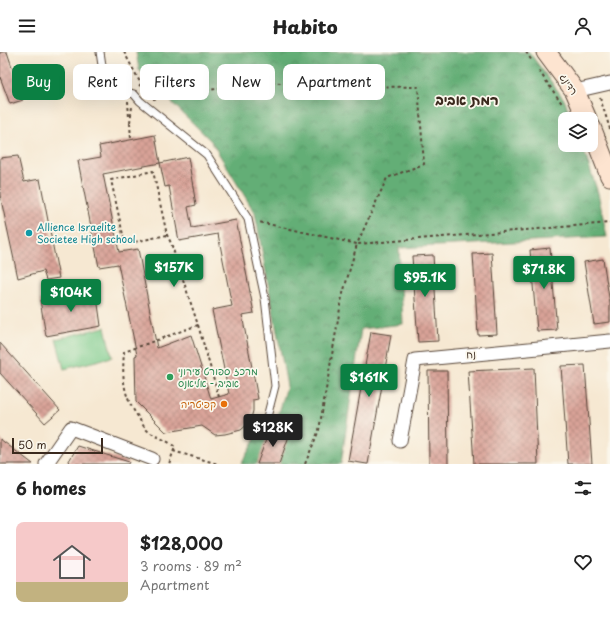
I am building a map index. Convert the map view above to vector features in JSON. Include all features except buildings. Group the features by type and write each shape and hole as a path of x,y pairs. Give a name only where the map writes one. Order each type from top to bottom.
{"street":[{"name":"רדינג","path":"546,52 575,91 584,112"},
{"path":"575,91 610,83"},
{"path":"598,145 610,176"},
{"name":"נח","path":"400,441 415,360 610,341"},
{"path":"46,464 71,428 152,459"}],"lane":[{"path":"100,52 102,64"},
{"path":"132,93 207,154 248,219 265,298 276,386 265,425"}],"path":[{"path":"140,101 260,82 345,86 418,87 424,164 387,178 358,244 342,297 319,430 305,464"},
{"path":"128,100 132,140"},
{"path":"167,236 125,244 111,180 153,171 167,236 171,243 198,325 219,397"},
{"path":"248,219 358,244 610,223"},
{"path":"169,464 175,447 170,442 147,430 130,407 124,386 124,352 198,325"},
{"path":"173,451 218,464"}],"green space":[{"path":"136,52 529,52 564,99 569,112 558,112 558,152 584,152 598,193 607,237 399,248 403,324 361,329 341,464 241,464 261,428 276,423 287,386 255,213 211,141 169,100 209,100 209,64 140,64 140,71"},
{"path":"105,327 112,357 64,369 56,339"}],"place":[{"name":"Allience Israelite Societee High school","path":"29,233"},
{"name":"מרכז ספורט עירוני אביב - אליאנס","path":"170,377"},
{"name":"קפיטריה","path":"224,404"}],"district":[{"name":"רמת אביב","path":"467,100"}]}
